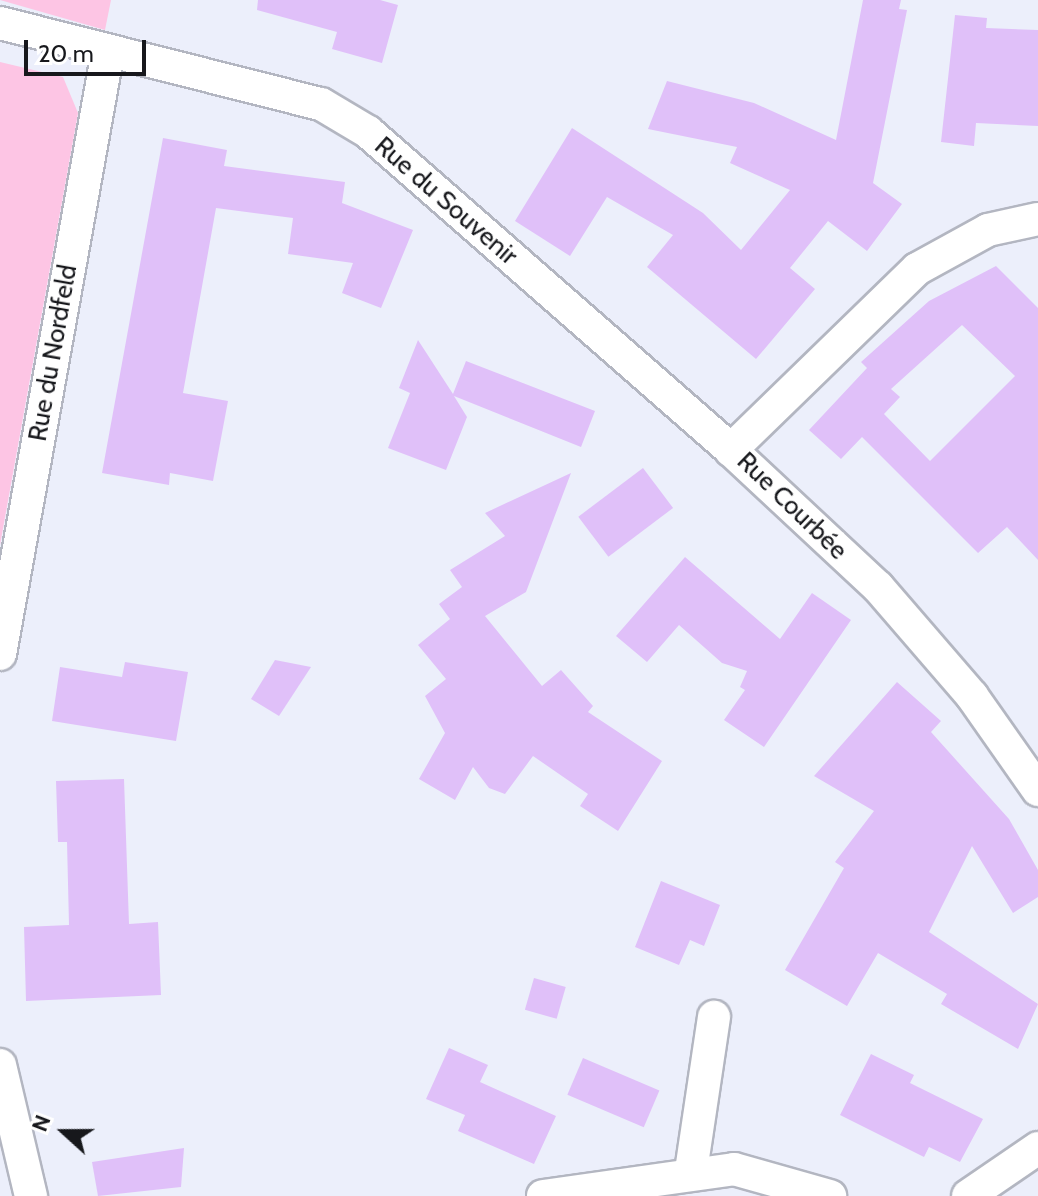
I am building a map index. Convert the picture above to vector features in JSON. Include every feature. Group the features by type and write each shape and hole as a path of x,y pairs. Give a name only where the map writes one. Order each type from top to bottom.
{"street":[{"name":"Rue du Souvenir","path":"0,23 321,104 368,132 731,450"},
{"name":"Rue du Nordfeld","path":"0,654 108,51"},
{"name":"Rue Courbée","path":"1038,219 988,230 917,269 731,450 878,587 981,708 1038,790"},
{"path":"691,1171 714,1017"},
{"path":"0,1065 31,1196"},
{"path":"968,1196 1038,1148"},
{"path":"543,1196 691,1171 734,1169 830,1196"}],"shaded area":[{"path":"0,0 111,0 105,30"},
{"path":"0,62 63,77 78,113 0,545"}],"building":[{"path":"258,0 380,0 398,5 382,63 332,49 337,32 257,10"},
{"path":"863,0 901,0 899,9 907,10 873,183 902,204 867,251 828,221 790,268 815,289 756,359 647,267 673,235 607,197 570,256 515,221 572,128 703,213 741,250 790,190 730,163 737,147 648,129 667,81 754,103 836,140"},
{"path":"955,15 987,18 986,28 1038,30 1038,126 976,123 974,146 941,142"},
{"path":"163,138 227,150 224,166 345,182 342,203 413,230 381,308 342,293 353,263 288,254 293,218 216,208 183,393 228,401 213,481 170,473 169,485 102,473"},
{"path":"996,266 1038,308 1038,560 1007,527 978,553 862,437 841,459 809,430 867,368 861,362 929,301","holes":["962,325 1015,376 930,461 884,414 900,397 891,389"]},
{"path":"418,340 453,394 466,361 595,411 581,447 454,396 467,417 446,470 388,448 410,393 399,388"},
{"path":"643,468 673,508 608,557 578,517"},
{"path":"571,473 526,592 485,616 542,686 561,670 593,706 588,712 662,761 618,831 580,806 588,794 533,756 505,794 489,788 473,767 455,800 419,779 445,733 425,696 446,679 418,645 450,619 439,604 462,587 450,570 505,536 485,513"},
{"path":"685,557 780,639 812,593 851,620 764,747 724,720 745,690 740,687 747,671 722,663 679,625 647,662 616,636"},
{"path":"275,660 311,667 279,716 251,699"},
{"path":"125,662 188,672 176,741 52,721 60,667 122,677"},
{"path":"897,682 941,721 931,732 1009,819 1038,870 1038,897 1013,913 972,846 929,932 1038,1004 1018,1049 941,1004 947,994 878,953 847,1006 785,970 844,868 835,862 874,811 814,776"},
{"path":"124,779 129,924 158,922 161,995 26,1001 24,927 69,925 67,842 58,842 56,781"},
{"path":"661,881 720,905 704,946 690,940 679,965 635,947"},
{"path":"534,978 566,987 557,1019 525,1010"},
{"path":"449,1048 488,1065 480,1082 556,1116 534,1164 458,1131 465,1115 426,1099"},
{"path":"871,1054 914,1075 910,1083 983,1119 960,1162 929,1147 924,1157 840,1115"},
{"path":"583,1058 659,1090 644,1127 567,1095"},
{"path":"184,1148 181,1187 98,1196 92,1162"}]}
